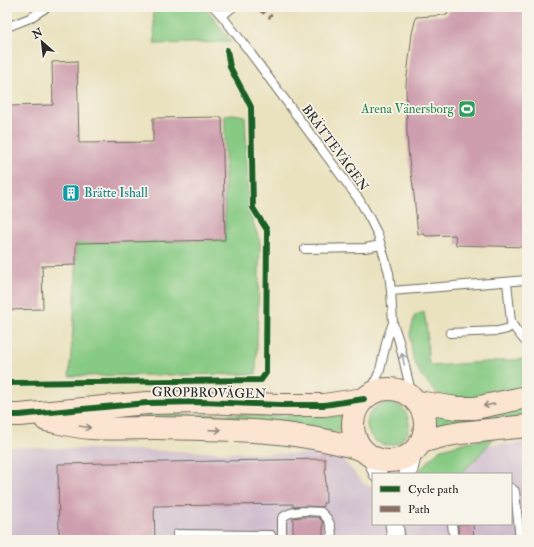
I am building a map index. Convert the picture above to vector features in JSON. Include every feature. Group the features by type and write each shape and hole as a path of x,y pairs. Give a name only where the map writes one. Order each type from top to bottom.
{"street":[{"path":"408,473 417,447 424,434 424,415 415,399 403,391 384,389 374,391 367,396 357,408 353,422 353,430 358,444 371,460 393,461 404,458 417,447 443,436 527,426"},
{"name":"GROPBROVÄGEN","path":"13,415 147,403 202,402 324,406 367,396"},
{"path":"415,399 458,408 475,408 527,397"},
{"name":"GROPBROVÄGEN","path":"13,415 90,428 240,430 291,434 327,440 371,460"}],"lane":[{"path":"7,27 30,18 47,7"},
{"name":"BRÄTTEVÄGEN","path":"214,7 360,201 370,219 378,235 389,273 393,323 415,399"},
{"path":"222,16 233,7"},
{"path":"306,249 365,248 381,245"},
{"path":"391,291 527,280"},
{"path":"507,282 511,322 524,340 527,341"},
{"name":"BRÄTTEVÄGEN","path":"367,396 380,370 387,339 393,323"},
{"path":"450,333 498,331 507,329 513,325"},
{"path":"512,489 515,491 520,540"},
{"path":"282,540 282,518 292,512 312,511 322,512 328,518 332,529 332,540"},
{"path":"452,525 454,540"},
{"path":"177,540 177,534 271,535 272,540"}],"shaded area":[{"path":"527,442 527,540 7,540 7,447 339,455 364,484 372,488 372,525 512,525 512,473 450,473 475,445"}],"green space":[{"path":"153,7 201,7 210,13 231,42 155,44"},
{"path":"233,114 245,116 249,211 260,242 256,374 69,376 75,293 76,243 225,240 225,115"},
{"path":"424,312 427,331 428,360 431,366 527,359 527,389 476,399 445,398 434,390 421,375 413,359 410,334 415,315"},
{"path":"388,403 403,409 409,424 403,439 388,445 373,439 367,424 373,409"},
{"path":"527,406 527,419 436,425 434,413"},
{"path":"146,414 345,416 342,432 145,420"},
{"path":"494,438 461,473 419,473 420,470 439,450 467,442"}],"building":[{"name":"Arena Vänersborg","path":"449,7 527,7 527,247 456,245 455,235 426,236 424,234 418,234 407,134 406,84 412,34 416,17 447,15"},
{"name":"Brätte Ishall","path":"77,61 79,143 153,142 153,118 222,117 225,240 76,243 76,265 42,266 43,309 7,310 7,106 53,105 52,62"},
{"path":"325,459 326,503 323,503 323,507 293,507 293,504 154,506 155,540 102,540 102,535 59,535 58,464"},
{"path":"319,517 323,522 323,540 293,540 293,518"},
{"path":"458,525 473,525 474,540 459,540"}],"marked path":[{"path":"257,7 271,17"}],"cycle path":[{"path":"7,383 261,380 266,373 267,230 253,208 251,107 230,67 227,50"},
{"path":"7,415 147,403 202,402 324,405 364,399"}],"place":[{"name":"Arena Vänersborg","path":"467,109"},
{"name":"Brätte Ishall","path":"71,193"}]}
